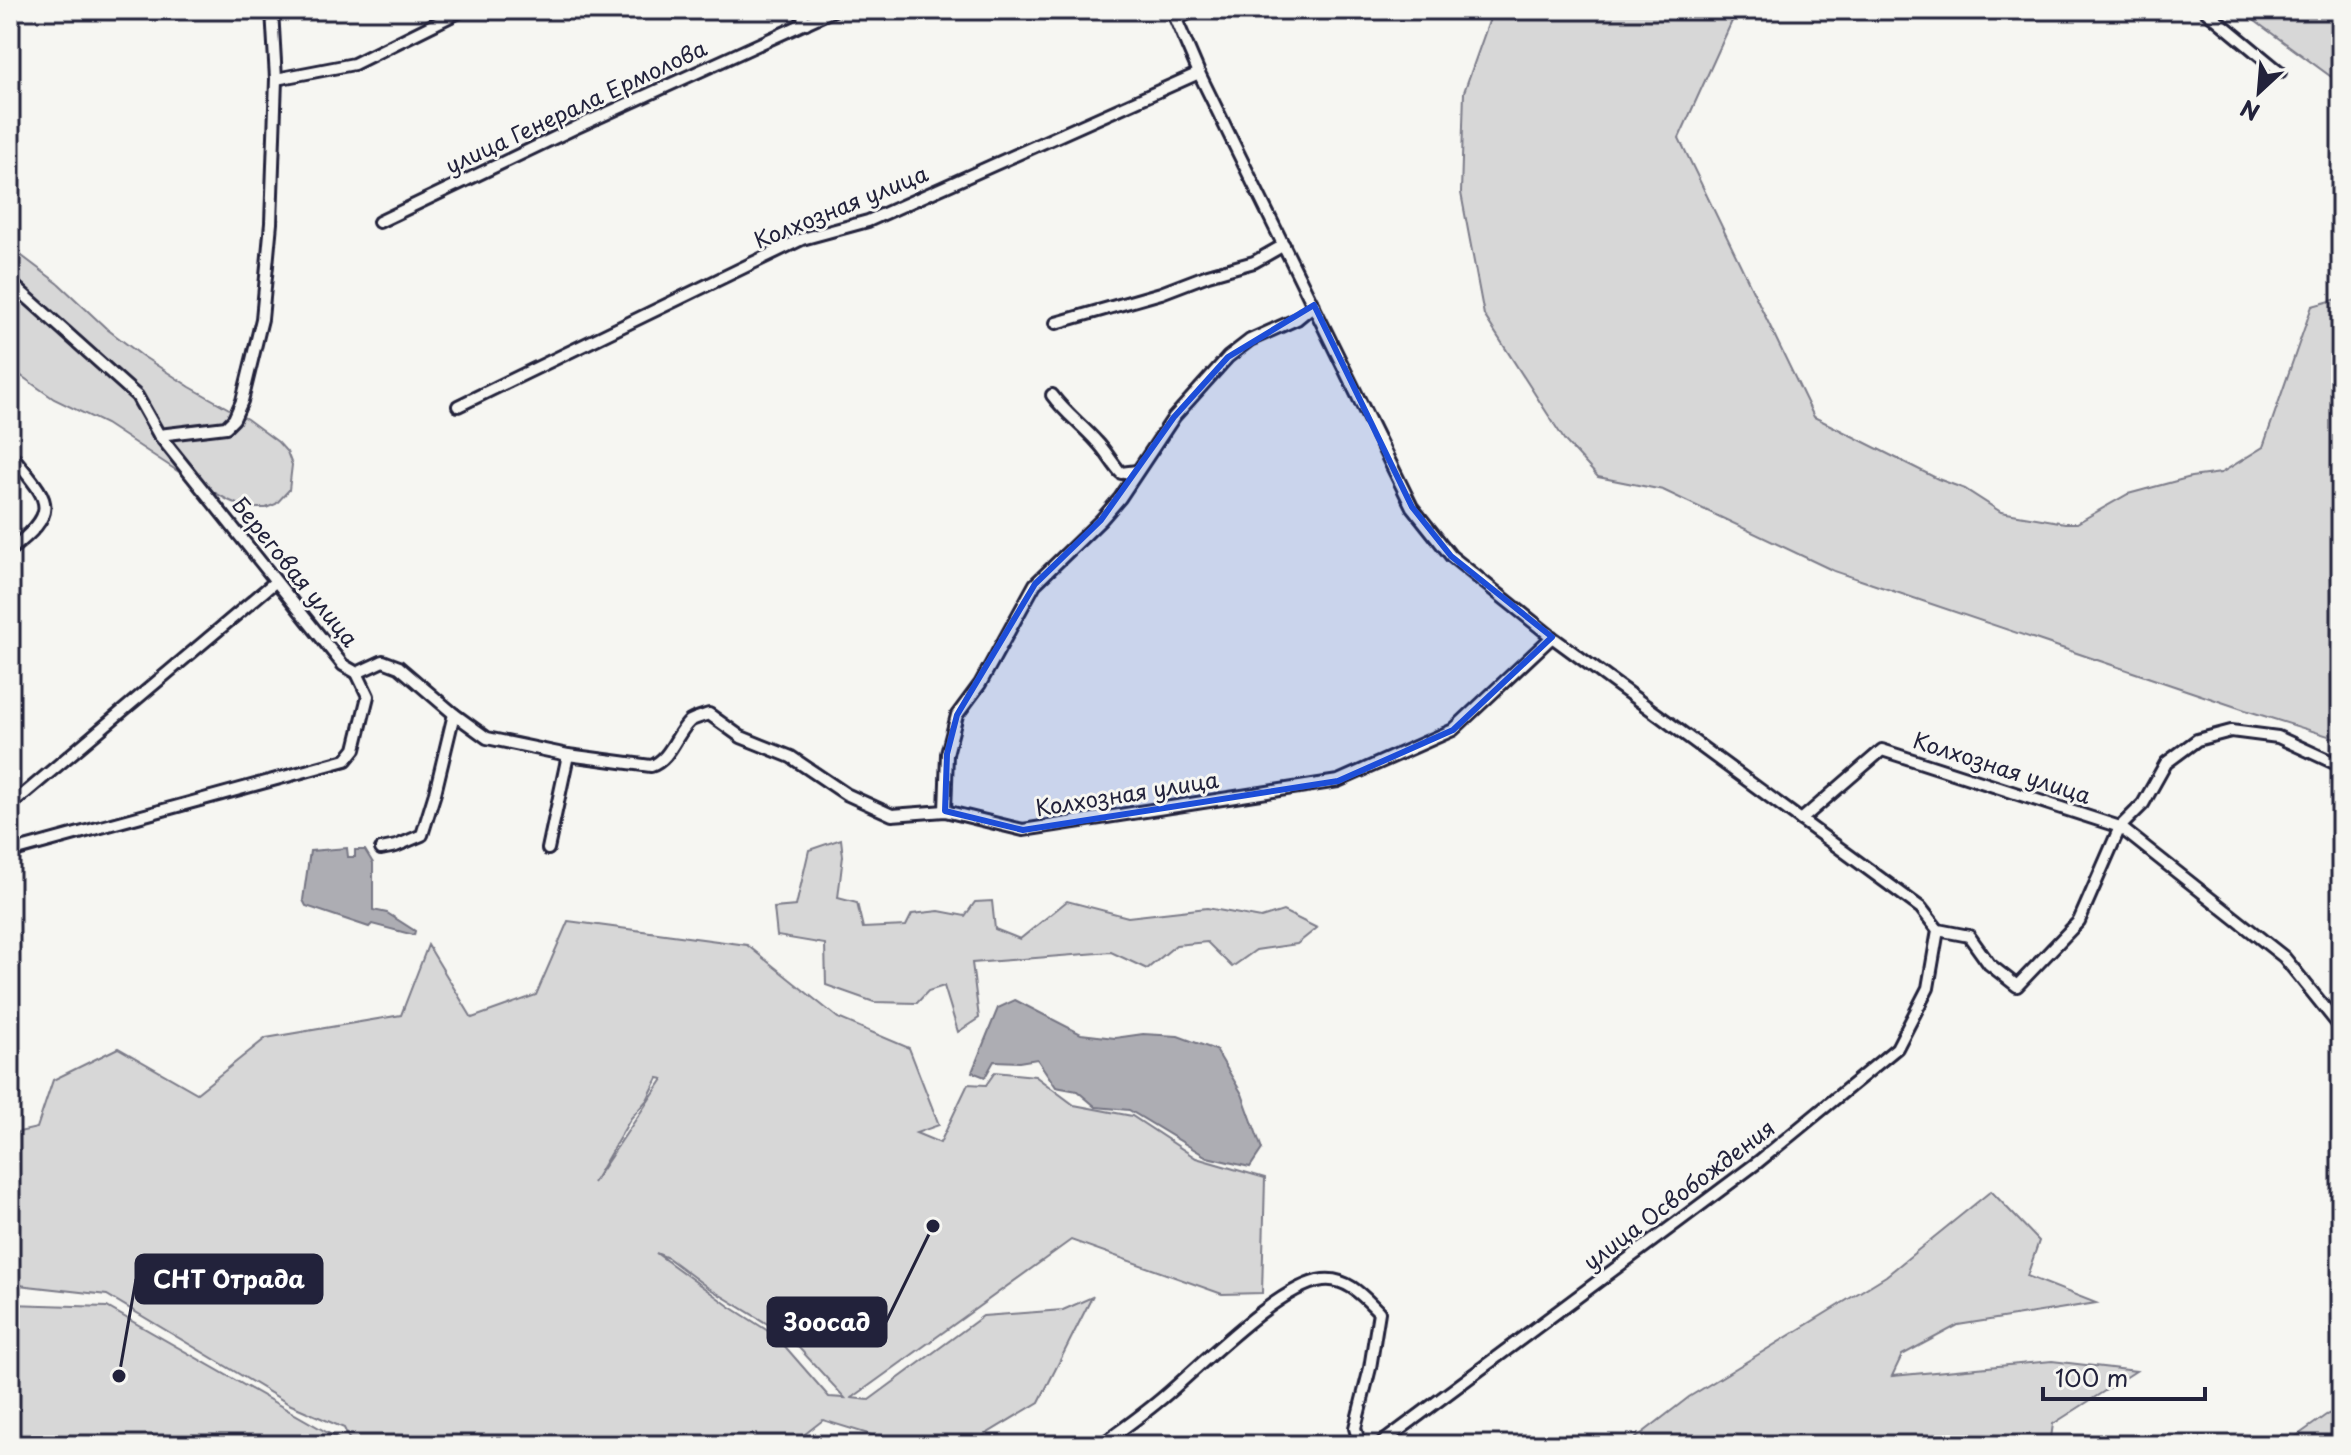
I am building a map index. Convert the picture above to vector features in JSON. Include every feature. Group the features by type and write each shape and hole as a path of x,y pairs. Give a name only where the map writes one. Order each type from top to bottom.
{"street":[{"path":"159,435 226,427 234,419 242,401 262,319 271,223 276,79 272,10"},
{"path":"276,79 354,64 463,10"},
{"path":"799,10 806,23"},
{"name":"улица Генерала Ермолова","path":"379,222 577,127 834,10"},
{"path":"1196,10 1174,14 1199,73 1412,507 1451,556 1552,637 1921,908 1938,930 1969,936 1989,964 2017,986 2079,921 2120,827 2143,804 2166,763 2197,740 2231,731 2278,737 2341,766"},
{"path":"2205,10 2280,72"},
{"name":"Колхозная улица","path":"458,406 802,239 868,221 1199,73"},
{"path":"1056,323 1254,262 1284,245"},
{"name":"Береговая улица","path":"10,282 137,396 159,435 343,665 357,673 383,661 399,667 487,738 568,755"},
{"path":"945,811 947,754 957,715 980,684 1035,584 1120,498 1174,417 1228,357 1250,340 1297,319 1314,305"},
{"path":"1052,395 1065,413 1100,444 1121,473 1137,471"},
{"path":"10,453 40,491 45,507 42,521 10,550"},
{"path":"11,805 275,582"},
{"name":"Колхозная улица","path":"568,755 651,766 666,756 691,720 709,714 741,737 791,757 846,794 892,815 945,811 1023,830 1338,781 1453,730 1552,637"},
{"path":"10,852 346,760 355,749 368,696 357,673"},
{"path":"381,849 422,835 454,714"},
{"name":"Колхозная улица","path":"1801,820 1882,750 2120,827"},
{"path":"548,849 568,755"},
{"path":"2120,827 2284,957 2341,1028"},
{"name":"улица Освобождения","path":"1379,1445 1758,1162 1897,1048 1928,988 1938,930"},
{"path":"1101,1445 1159,1401 1291,1290 1324,1279 1353,1286 1379,1312 1370,1368 1355,1428 1360,1445"},
{"path":"10,1439 20,1445"}],"highlighted area":[{"path":"1314,305 1412,507 1451,556 1552,637 1453,730 1338,781 1023,830 945,811 947,754 957,715 1035,584 1101,520 1174,417 1228,357"}],"shaded area":[{"path":"1493,10 1737,10 1679,138 1814,417 1938,479 1965,489 2001,512 2077,523 2128,494 2191,477 2221,473 2263,447 2312,306 2341,298 2341,740 1834,571 1663,490 1598,477 1565,441 1484,315 1461,193 1464,92"},
{"path":"2240,10 2341,10 2341,84"},
{"path":"10,247 59,284 107,329 141,355 247,419 278,442 287,452 292,465 289,490 276,504 266,508 246,508 188,478 106,424 54,399 10,368"},
{"path":"841,839 843,856 838,898 857,903 863,928 906,926 912,914 939,911 965,916 975,902 992,901 995,929 1020,939 1067,901 1128,917 1207,908 1261,918 1283,911 1317,928 1297,944 1256,950 1232,967 1207,942 1176,945 1147,969 1111,952 972,963 979,1018 958,1032 944,986 928,991 917,1003 874,1002 826,985 825,944 777,936 774,908 796,906 809,850"},
{"path":"347,848 348,857 355,857 355,850 365,850 373,863 373,910 387,913 415,931 414,935 372,924 369,927 306,906 303,900 310,851"},
{"path":"568,921 747,945 838,1018 909,1048 939,1125 916,1133 940,1143 968,1084 986,1085 995,1072 1035,1076 1074,1105 1132,1116 1196,1158 1265,1178 1262,1293 1222,1294 1071,1240 852,1398 869,1400 983,1316 1063,1310 1092,1297 1039,1402 968,1445 904,1445 823,1420 791,1445 352,1445 344,1428 289,1404 107,1295 10,1284 10,1134 37,1128 53,1080 118,1048 197,1093 266,1038 401,1015 428,945 472,1018 536,995","holes":["658,1078 663,1079 593,1183 631,1118 647,1100","656,1253 789,1337 845,1398 829,1397 776,1336"]},
{"path":"1015,1000 1081,1034 1115,1038 1143,1034 1178,1036 1216,1050 1242,1094 1262,1149 1250,1167 1207,1157 1129,1110 1096,1107 1077,1091 1056,1087 1037,1059 994,1061 985,1077 972,1072 998,1008"},
{"path":"1991,1191 2039,1241 2027,1276 2096,1303 1958,1325 1902,1355 1892,1376 2052,1361 2136,1371 2053,1424 2050,1445 1627,1445 1689,1397 1886,1276"},
{"path":"10,1304 107,1307 349,1445 10,1445"},
{"path":"2341,1408 2341,1445 2284,1445 2326,1415"}],"place":[{"name":"Зоосад","path":"933,1226"},
{"name":"СНТ Отрада","path":"119,1376"}]}
